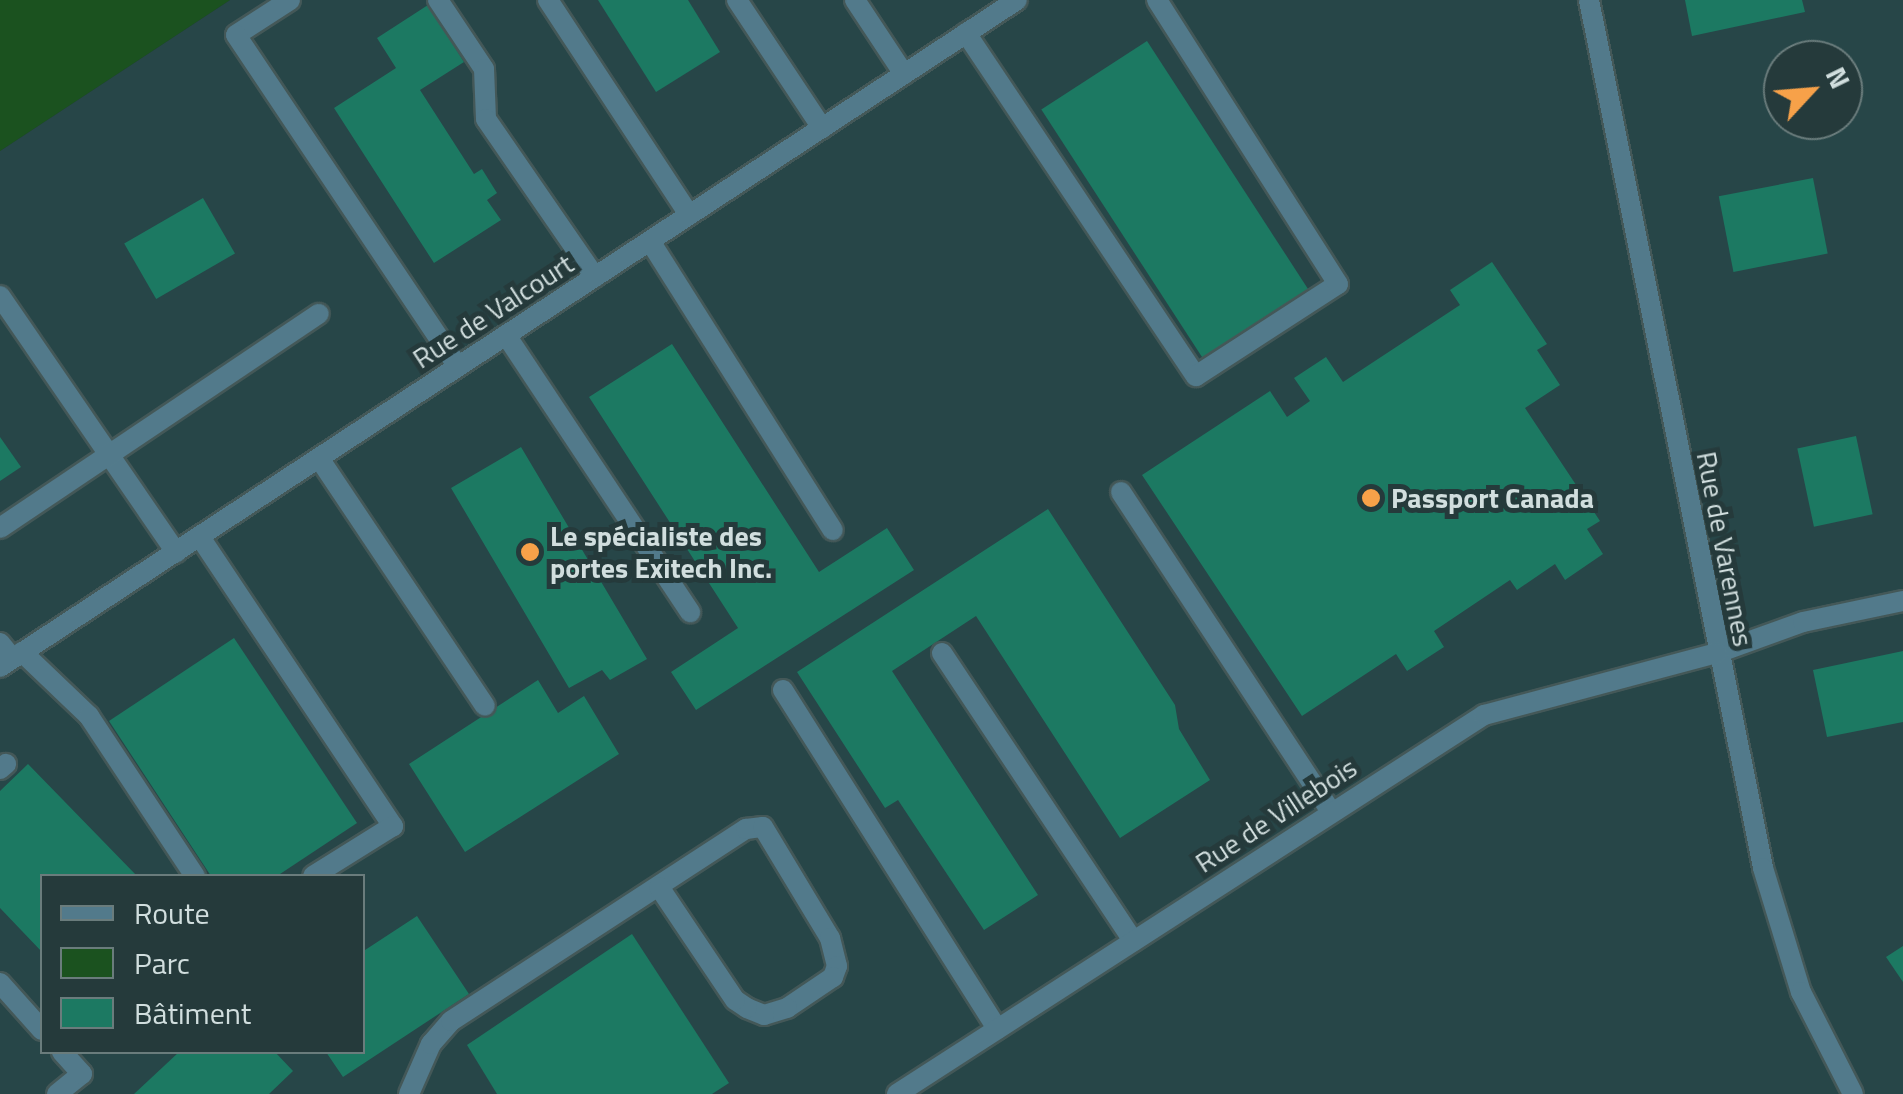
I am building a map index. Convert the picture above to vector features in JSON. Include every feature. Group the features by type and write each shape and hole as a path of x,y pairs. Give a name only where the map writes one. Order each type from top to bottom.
{"street":[{"path":"290,0 236,35 458,367"},
{"path":"438,0 484,69 486,118 595,277"},
{"path":"548,0 690,215"},
{"path":"737,0 822,128"},
{"path":"855,0 904,74"},
{"name":"Rue de Valcourt","path":"8,655 176,552 1016,0"},
{"path":"966,33 1196,376 1338,284 1157,0"},
{"name":"Rue de Varennes","path":"1590,0 1717,652 1774,911 1801,992 1852,1094"},
{"path":"650,241 833,530"},
{"path":"0,296 176,552"},
{"path":"0,528 319,314"},
{"path":"506,335 690,612"},
{"path":"318,458 486,706"},
{"path":"1121,492 1331,812"},
{"path":"200,536 393,826 315,874"},
{"name":"Rue de Villebois","path":"897,1094 1484,715 1717,652 1802,622 1903,600"},
{"path":"942,653 1133,941"},
{"path":"8,655 89,716 194,874"},
{"path":"783,690 997,1029"},
{"path":"409,1094 432,1044 451,1021 746,828 763,827 830,938 837,966 832,977 786,1008 764,1015 747,1008 735,1000 658,887"},
{"path":"0,982 40,1028"},
{"path":"57,1094 82,1074 64,1054"}],"shaded area":[{"path":"230,0 1903,0 1903,1094 0,1094 0,151"}],"green space":[{"path":"0,0 230,0 0,151"}],"building":[{"path":"598,0 688,0 720,52 656,92"},
{"path":"1685,0 1802,0 1805,12 1692,36"},
{"path":"428,5 464,62 420,90 474,174 482,169 497,193 487,200 501,220 434,263 334,108 396,68 377,38"},
{"path":"1147,41 1311,293 1205,362 1041,110"},
{"path":"1813,178 1828,254 1733,272 1719,196"},
{"path":"203,198 235,253 156,299 124,244"},
{"name":"Passport Canada","path":"1492,262 1547,344 1537,350 1560,385 1525,408 1600,521 1587,529 1603,554 1565,580 1555,564 1517,590 1510,580 1434,631 1444,647 1407,671 1396,654 1302,716 1142,475 1270,391 1287,417 1310,401 1294,378 1326,357 1343,382 1460,305 1450,290"},
{"path":"672,344 819,572 887,528 914,570 696,710 671,672 738,628 589,397"},
{"path":"1856,436 1873,514 1814,527 1797,448"},
{"path":"0,437 21,467 0,481"},
{"path":"521,447 647,659 610,680 602,670 569,688 451,488"},
{"path":"1048,509 1175,705 1179,729 1210,780 1120,838 976,616 892,671 1038,895 984,930 898,800 885,808 797,672"},
{"path":"234,638 357,823 280,874 210,874 109,721"},
{"path":"1903,651 1903,722 1827,737 1813,670"},
{"path":"538,680 558,713 584,696 619,754 465,852 409,764"},
{"path":"28,764 135,874 40,874 40,950 0,908 0,791"},
{"path":"417,916 469,994 343,1077 327,1054 365,1054 365,950"},
{"path":"632,934 729,1083 712,1094 497,1094 467,1045"},
{"path":"1903,946 1903,982 1886,957"},
{"path":"177,1054 277,1054 293,1071 269,1094 134,1094"}],"place":[{"name":"Passport Canada","path":"1371,498"},
{"name":"Le spécialiste des portes Exitech Inc.","path":"530,552"}]}
